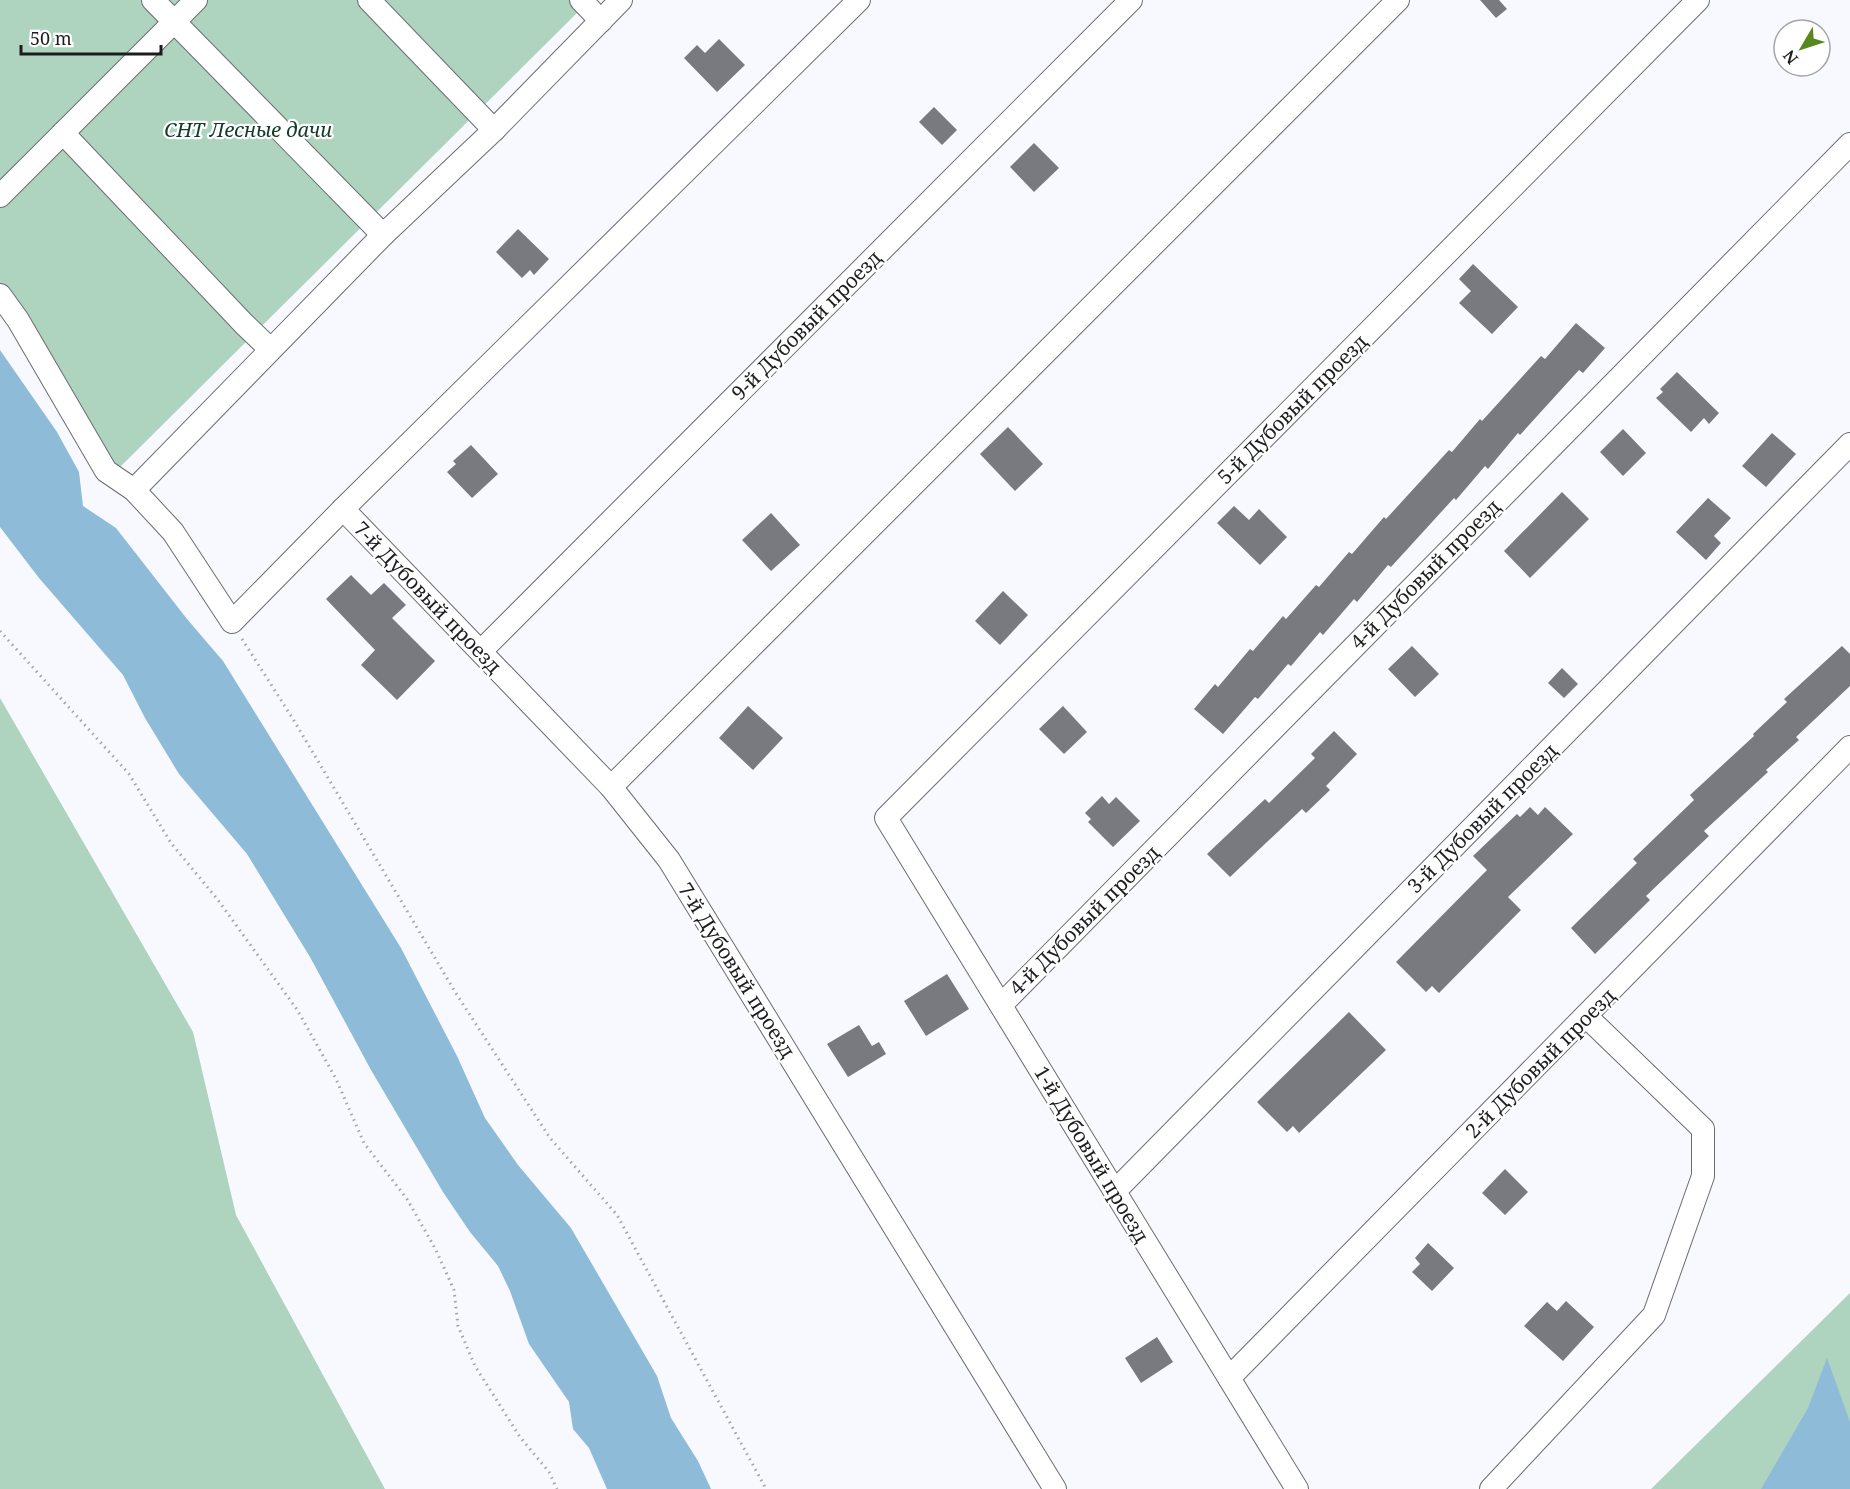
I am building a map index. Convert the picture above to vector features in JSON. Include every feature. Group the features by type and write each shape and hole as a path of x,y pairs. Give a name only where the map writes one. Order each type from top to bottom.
{"street":[{"path":"153,0 383,235"},
{"path":"0,196 196,0"},
{"path":"369,0 494,130"},
{"path":"581,0 601,21"},
{"path":"134,490 383,235 494,130 621,0"},
{"path":"0,295 18,320 106,471 134,490 173,532 232,622 343,509 859,0"},
{"name":"9-й Дубовый проезд","path":"481,651 1131,0"},
{"path":"611,787 1398,0"},
{"name":"5-й Дубовый проезд","path":"886,818 1698,0"},
{"path":"63,133 270,349"},
{"name":"4-й Дубовый проезд","path":"1001,1005 1850,144"},
{"name":"3-й Дубовый проезд","path":"1115,1191 1850,444"},
{"name":"7-й Дубовый проезд","path":"343,509 611,787 669,860 1055,1489"},
{"name":"2-й Дубовый проезд","path":"1229,1378 1850,747"},
{"name":"1-й Дубовый проезд","path":"886,818 1297,1489"},
{"path":"1491,1489 1654,1315 1703,1176 1703,1129 1586,1016"}],"path":[{"path":"232,622 293,719 457,995 550,1138 617,1215 766,1489"},
{"path":"0,631 129,774 171,843 218,900 298,1011 336,1079 364,1143 407,1199 436,1250 454,1290 458,1326 475,1366 520,1437 549,1472 557,1489"}],"green space":[{"name":"СНТ Лесные дачи","path":"0,0 590,0 118,469 0,314"},
{"path":"0,698 193,1032 236,1215 385,1489 0,1489"},
{"path":"1850,1293 1850,1489 1651,1489"}],"water":[{"path":"0,350 57,432 79,472 83,506 116,528 223,661 401,948 457,1056 485,1118 518,1165 571,1228 657,1376 671,1418 698,1461 711,1489 607,1489 589,1448 573,1429 569,1402 529,1344 510,1291 498,1266 470,1232 443,1192 371,1070 310,957 247,854 179,774 145,718 123,675 39,578 0,527"},
{"path":"1827,1358 1850,1422 1850,1489 1761,1489 1808,1408"}],"building":[{"path":"1480,0 1499,0 1507,9 1496,18"},
{"path":"719,39 745,65 717,92 684,58 697,45 705,53"},
{"path":"934,107 957,130 942,145 919,122"},
{"path":"1034,143 1059,168 1034,192 1010,167"},
{"path":"518,229 549,259 534,275 530,270 522,278 496,252"},
{"path":"1473,264 1518,307 1492,334 1459,303 1471,291 1459,279"},
{"path":"1576,323 1605,348 1583,373 1579,370 1520,435 1518,433 1488,469 1485,466 1456,500 1454,498 1391,567 1388,565 1357,602 1354,599 1323,635 1320,632 1291,666 1288,664 1258,699 1255,697 1223,734 1194,709 1215,684 1218,687 1250,649 1253,651 1283,616 1286,619 1316,585 1319,587 1349,552 1352,554 1384,517 1386,519 1449,450 1452,452 1480,419 1482,421 1541,356 1545,359"},
{"path":"1677,372 1719,413 1709,424 1704,418 1691,432 1656,398 1663,392 1660,389"},
{"path":"1008,427 1043,464 1015,491 980,454"},
{"path":"1623,429 1646,453 1623,476 1600,452"},
{"path":"1772,433 1796,454 1766,487 1742,466"},
{"path":"471,445 498,474 472,498 447,472 456,464 453,461"},
{"path":"1562,492 1589,519 1530,578 1504,551"},
{"path":"1708,498 1731,518 1714,536 1721,543 1706,560 1676,532"},
{"path":"1234,506 1249,520 1259,509 1287,537 1260,565 1217,523"},
{"path":"771,513 800,545 771,571 742,540"},
{"path":"351,575 371,595 384,583 406,605 392,618 435,661 397,700 361,665 375,650 326,599"},
{"path":"1003,591 1028,615 1000,645 975,621"},
{"path":"1412,646 1439,674 1415,697 1388,669"},
{"path":"1842,646 1850,654 1850,686 1796,737 1799,740 1766,770 1768,772 1704,831 1709,836 1646,896 1650,900 1595,954 1571,928 1637,863 1633,859 1694,800 1690,795 1754,736 1753,734 1787,702 1784,699"},
{"path":"1562,668 1578,684 1564,698 1548,683"},
{"path":"748,706 783,738 753,770 719,738"},
{"path":"1063,706 1087,732 1064,754 1039,729"},
{"path":"1334,731 1357,754 1326,786 1330,790 1306,813 1302,809 1230,877 1207,854 1265,799 1269,803 1315,758 1311,754"},
{"path":"1102,796 1109,804 1116,797 1140,821 1113,847 1088,822 1091,819 1085,813"},
{"path":"1530,807 1538,815 1545,807 1573,834 1508,897 1521,910 1439,993 1432,986 1426,992 1396,962 1487,870 1473,856 1517,814 1520,817"},
{"path":"947,974 969,1009 926,1036 904,1001"},
{"path":"1349,1012 1386,1050 1299,1133 1293,1126 1287,1132 1257,1102"},
{"path":"859,1025 872,1046 879,1042 886,1054 848,1077 827,1044"},
{"path":"1505,1169 1528,1192 1505,1215 1482,1193"},
{"path":"1428,1243 1454,1268 1432,1291 1412,1272 1420,1264 1415,1258"},
{"path":"1566,1301 1594,1327 1563,1361 1524,1326 1547,1302 1557,1311"},
{"path":"1157,1337 1173,1362 1141,1383 1125,1358"}]}
